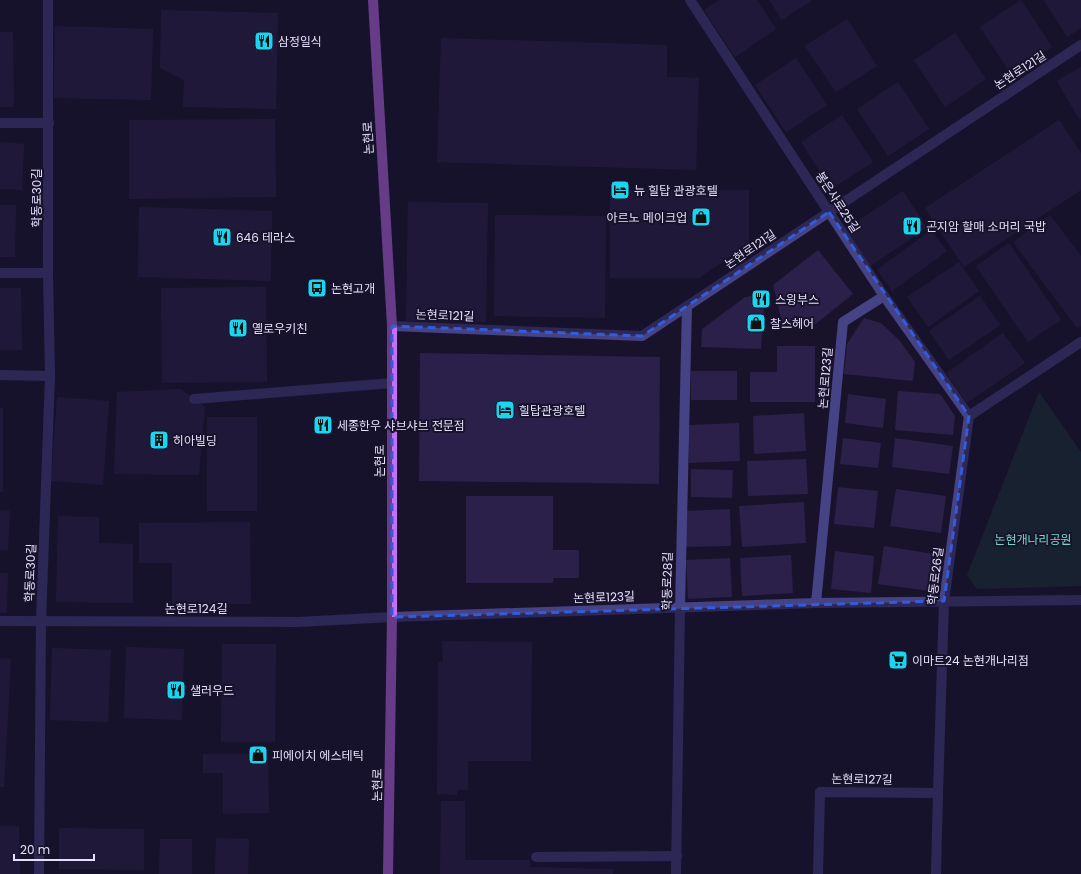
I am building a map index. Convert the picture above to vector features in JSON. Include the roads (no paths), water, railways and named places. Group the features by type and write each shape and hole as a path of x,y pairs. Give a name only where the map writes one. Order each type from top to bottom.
{"main road":[{"name":"논현로","path":"373,0 392,326 392,617 388,874"}],"street":[{"name":"학동로30길","path":"39,874 41,621 50,376 48,273 48,0"},
{"name":"봉은사로25길","path":"690,0 884,296 969,416"},
{"name":"논현로121길","path":"392,326 642,336 1081,45"},
{"path":"0,123 49,123"},
{"path":"0,273 48,273"},
{"name":"논현로123길","path":"816,603 843,322 884,296"},
{"name":"학동로28길","path":"676,874 680,608 688,306"},
{"path":"969,416 1081,342"},
{"path":"0,375 50,376"},
{"path":"194,399 392,383"},
{"name":"학동로26길","path":"936,874 944,601 969,416"},
{"name":"논현로123길","path":"392,617 816,603 1081,600"},
{"name":"논현로124길","path":"0,621 298,622 392,617"},
{"name":"논현로127길","path":"818,874 820,792 938,793"},
{"path":"536,857 677,856"}],"place":[{"name":"삼정일식","path":"264,41"},
{"name":"뉴 힐탑 관광호텔","path":"620,190"},
{"name":"아르노 메이크업","path":"701,217"},
{"name":"곤지암 할매 소머리 국밥","path":"912,226"},
{"name":"646 테라스","path":"222,237"},
{"name":"논현고개","path":"317,288"},
{"name":"스윙부스","path":"761,299"},
{"name":"찰스헤어","path":"756,323"},
{"name":"옐로우키친","path":"238,328"},
{"name":"힐탑관광호텔","path":"505,410"},
{"name":"세종한우 샤브샤브 전문점","path":"323,425"},
{"name":"히아빌딩","path":"159,440"},
{"name":"이마트24 논현개나리점","path":"898,660"},
{"name":"샐러우드","path":"176,690"},
{"name":"피에이치 에스테틱","path":"258,755"}],"park label":[{"name":"논현개나리공원","path":"1033,539"}]}
